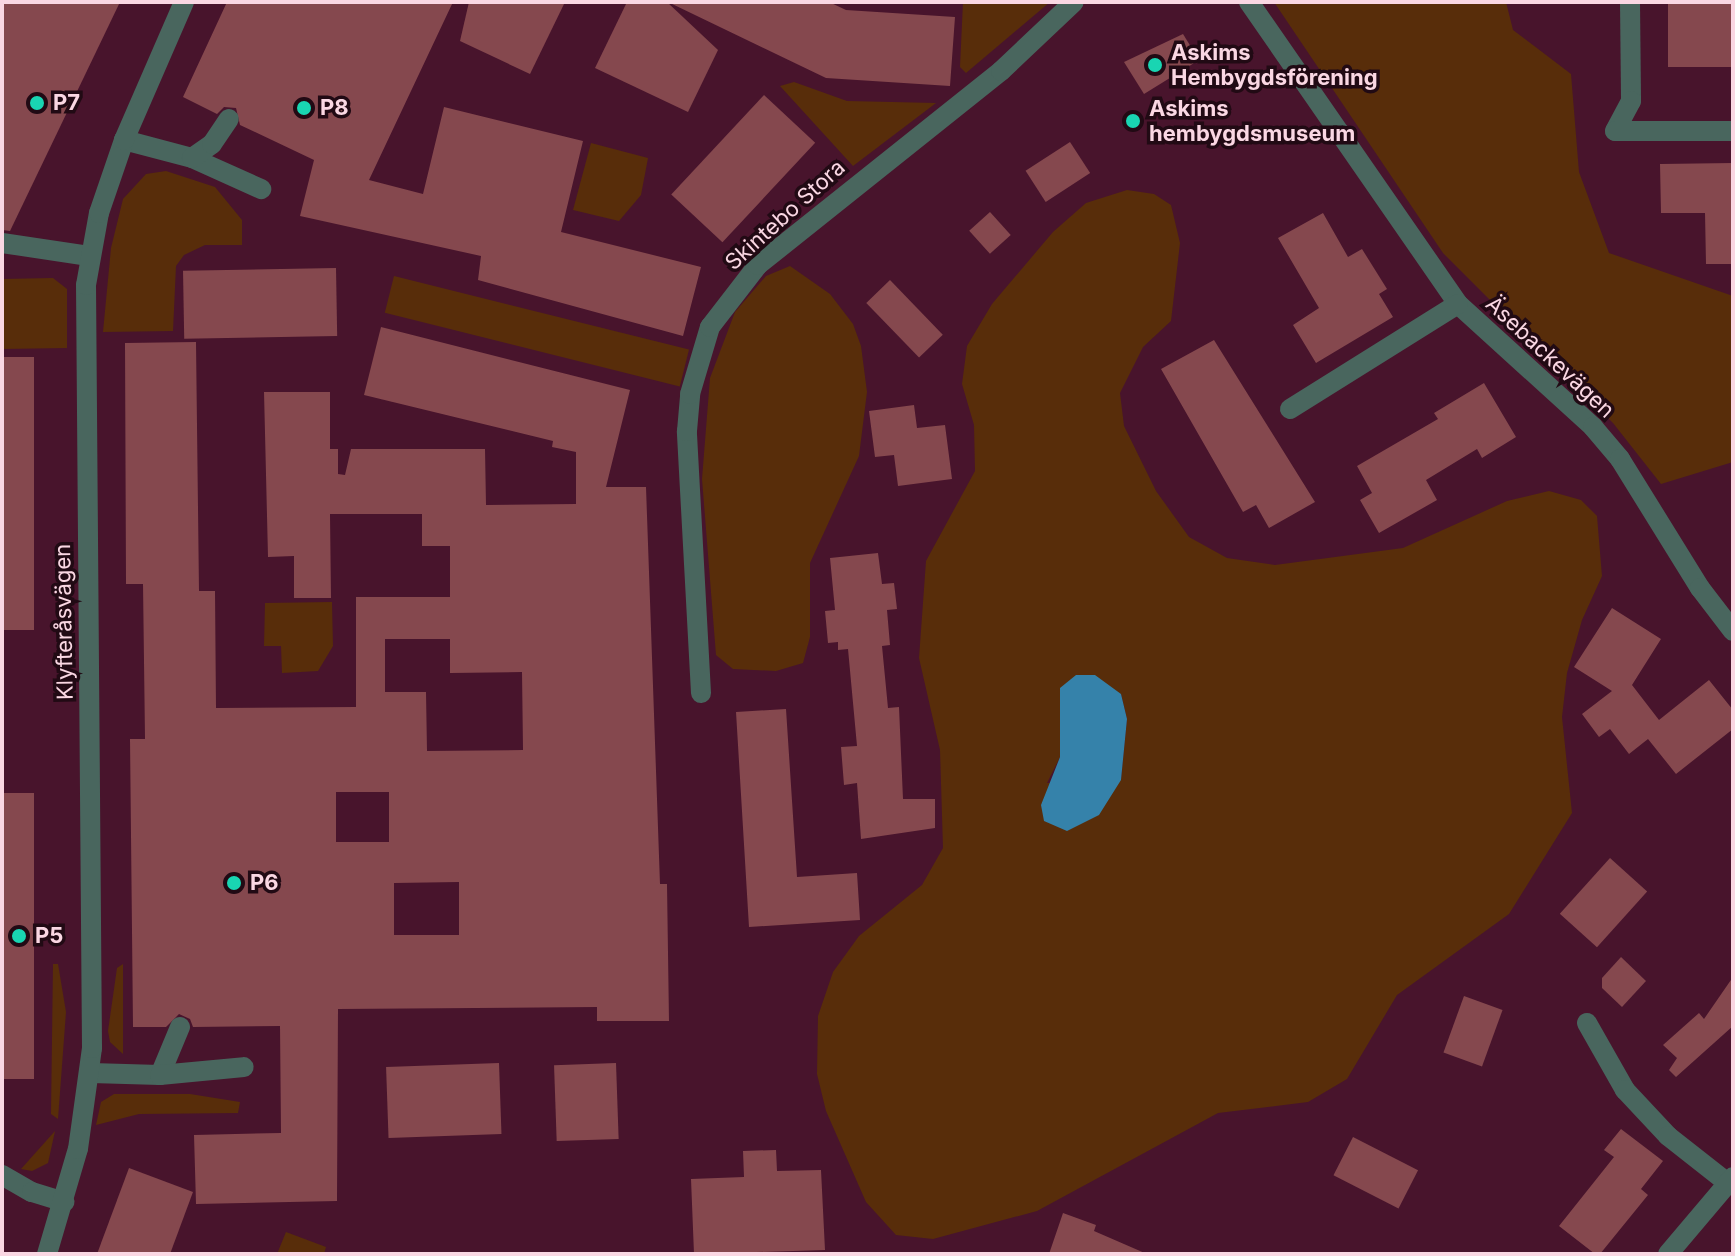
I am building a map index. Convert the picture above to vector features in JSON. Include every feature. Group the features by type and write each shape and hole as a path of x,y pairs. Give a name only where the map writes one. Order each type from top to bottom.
{"street":[{"name":"Klyfteråsvägen","path":"47,1254 64,1202 91,1073 85,321 89,256 124,140 184,2"},
{"name":"Skintebo Stora","path":"701,693 687,431 690,394 710,327 758,265 1001,71 1074,2"},
{"name":"Äsebackevägen","path":"1249,2 1458,304 1593,427 1620,459 1700,588 1733,631"},
{"path":"1630,2 1631,101 1615,131 1733,131"},
{"path":"192,158 212,144 229,119"},
{"path":"124,140 192,158 261,189"},
{"path":"2,243 89,256"},
{"path":"1290,409 1458,304"},
{"path":"1587,1023 1625,1090 1668,1136 1731,1180 1668,1254"},
{"path":"160,1075 180,1027"},
{"path":"91,1073 160,1075 244,1067"},
{"path":"2,1175 32,1192 64,1202"}],"shaded area":[{"path":"963,2 1050,2 966,73 960,67"},
{"path":"1274,2 1506,2 1513,30 1571,74 1579,172 1609,253 1733,296 1733,462 1661,484 1613,423 1443,253"},
{"path":"794,82 847,101 936,103 853,166 780,86"},
{"path":"591,143 648,158 641,195 619,221 573,210"},
{"path":"166,171 215,187 242,220 242,245 205,245 184,255 176,266 173,331 103,332 111,248 123,199 146,174"},
{"path":"1127,190 1154,194 1171,205 1180,243 1171,321 1143,347 1120,393 1124,426 1156,491 1189,537 1227,558 1275,565 1403,548 1507,501 1549,491 1581,500 1597,516 1602,576 1582,620 1567,673 1562,717 1572,813 1509,914 1397,995 1347,1079 1308,1102 1218,1113 1037,1211 933,1239 896,1235 866,1202 826,1111 817,1074 818,1016 833,972 859,936 922,885 943,848 940,750 919,658 926,561 975,471 974,425 962,384 967,346 992,304 1053,232 1086,203","holes":["1060,688 1121,694 1127,719 1121,779 1047,783 1060,757"]},
{"path":"790,266 830,294 853,324 861,346 867,392 859,456 810,563 810,637 803,663 776,671 733,669 716,655 702,479 710,378 735,312 766,276"},
{"path":"394,276 689,350 680,386 385,313"},
{"path":"53,278 67,289 67,348 2,349 2,279"},
{"path":"332,602 333,646 318,671 282,673 281,646 264,646 265,603"},
{"path":"53,964 58,964 66,1012 58,1119 51,1114"},
{"path":"123,964 123,1054 110,1042 108,1031 117,968"},
{"path":"114,1094 190,1094 240,1102 238,1113 139,1114 96,1125 101,1102"},
{"path":"55,1131 48,1163 32,1171 21,1169"},
{"path":"286,1232 326,1247 324,1254 277,1254"}],"water":[{"path":"1076,675 1095,675 1121,694 1127,719 1121,780 1099,815 1067,831 1044,821 1041,805 1060,757 1060,688"}],"building":[{"name":"P7","path":"2,2 120,2 10,231 2,230"},
{"path":"227,2 453,2 369,180 423,194 444,107 583,141 561,232 701,267 683,336 478,280 481,256 300,216 314,160 240,125 236,108 224,107 217,114 183,97"},
{"path":"469,2 565,2 530,74 460,41"},
{"path":"627,2 667,2 718,50 688,112 595,68"},
{"path":"668,2 829,2 846,10 955,17 950,86 826,78"},
{"path":"1668,2 1733,2 1733,67 1668,67"},
{"path":"1183,34 1199,60 1144,94 1124,62"},
{"path":"764,95 815,143 722,242 671,194"},
{"path":"1070,142 1090,173 1046,202 1026,171"},
{"path":"1733,163 1733,264 1706,264 1705,213 1661,213 1660,164"},
{"path":"990,212 1011,235 990,254 969,231"},
{"path":"1323,213 1348,257 1362,249 1387,289 1379,294 1393,317 1316,363 1293,325 1319,308 1278,238"},
{"path":"336,268 337,336 184,339 183,271"},
{"path":"890,280 943,335 919,358 866,303"},
{"path":"381,327 630,390 606,487 646,487 660,884 667,884 669,1021 597,1021 597,1007 338,1009 337,1201 196,1204 194,1135 281,1133 280,1026 193,1027 190,1019 179,1014 166,1027 133,1027 130,739 145,739 143,584 126,584 125,343 196,342 199,591 215,591 216,708 356,707 356,597 450,597 450,546 422,546 422,514 330,514 331,598 294,598 294,556 268,557 264,392 330,392 330,449 338,449 338,474 345,475 351,449 485,449 486,505 576,504 576,452 552,447 553,441 364,395","holes":["385,639 450,639 450,673 522,672 523,750 427,751 426,692 385,692","336,792 389,792 389,842 336,842","459,882 459,935 394,935 394,883"]},
{"path":"1214,340 1315,502 1269,528 1256,505 1243,512 1161,369"},
{"path":"2,357 34,357 34,630 2,630"},
{"path":"1484,383 1516,437 1482,458 1477,449 1426,480 1437,500 1379,533 1360,500 1372,493 1357,466 1438,419 1434,413"},
{"path":"914,405 917,428 945,425 952,479 898,486 894,455 875,457 869,411"},
{"path":"878,553 882,584 894,583 897,609 887,610 890,645 882,646 888,708 899,707 903,799 935,799 935,828 861,839 857,783 844,785 841,747 857,746 848,649 838,650 838,642 828,643 825,611 835,610 830,558"},
{"path":"1612,608 1661,639 1632,685 1659,720 1709,680 1733,710 1733,729 1676,774 1648,739 1629,754 1610,729 1599,737 1582,714 1612,691 1574,667"},
{"path":"786,709 797,877 857,873 860,920 749,927 736,712"},
{"name":"P5","path":"2,793 34,793 34,1079 2,1079"},
{"path":"1610,858 1647,891 1597,947 1560,914"},
{"path":"1621,957 1646,981 1622,1007 1602,988 1602,978"},
{"path":"1733,977 1733,1026 1676,1077 1669,1070 1677,1058 1663,1045 1699,1013 1704,1019"},
{"path":"1464,996 1503,1010 1482,1066 1443,1052"},
{"path":"499,1063 501,1134 389,1138 386,1067"},
{"path":"616,1063 619,1139 557,1141 554,1065"},
{"path":"1621,1129 1663,1161 1641,1189 1648,1195 1600,1254 1595,1254 1559,1226 1614,1157 1604,1150"},
{"path":"1353,1137 1418,1170 1399,1208 1333,1175"},
{"path":"776,1150 777,1171 821,1170 825,1250 694,1254 691,1179 744,1177 743,1151"},
{"path":"129,1168 193,1192 170,1254 97,1254"},
{"path":"1063,1213 1096,1225 1094,1231 1147,1254 1049,1254"}],"place":[{"name":"Askims Hembygdsförening","path":"1155,65"},
{"name":"P7","path":"37,103"},
{"name":"P8","path":"304,108"},
{"name":"Askims hembygdsmuseum","path":"1133,121"},
{"name":"P6","path":"234,883"},
{"name":"P5","path":"19,936"}]}
